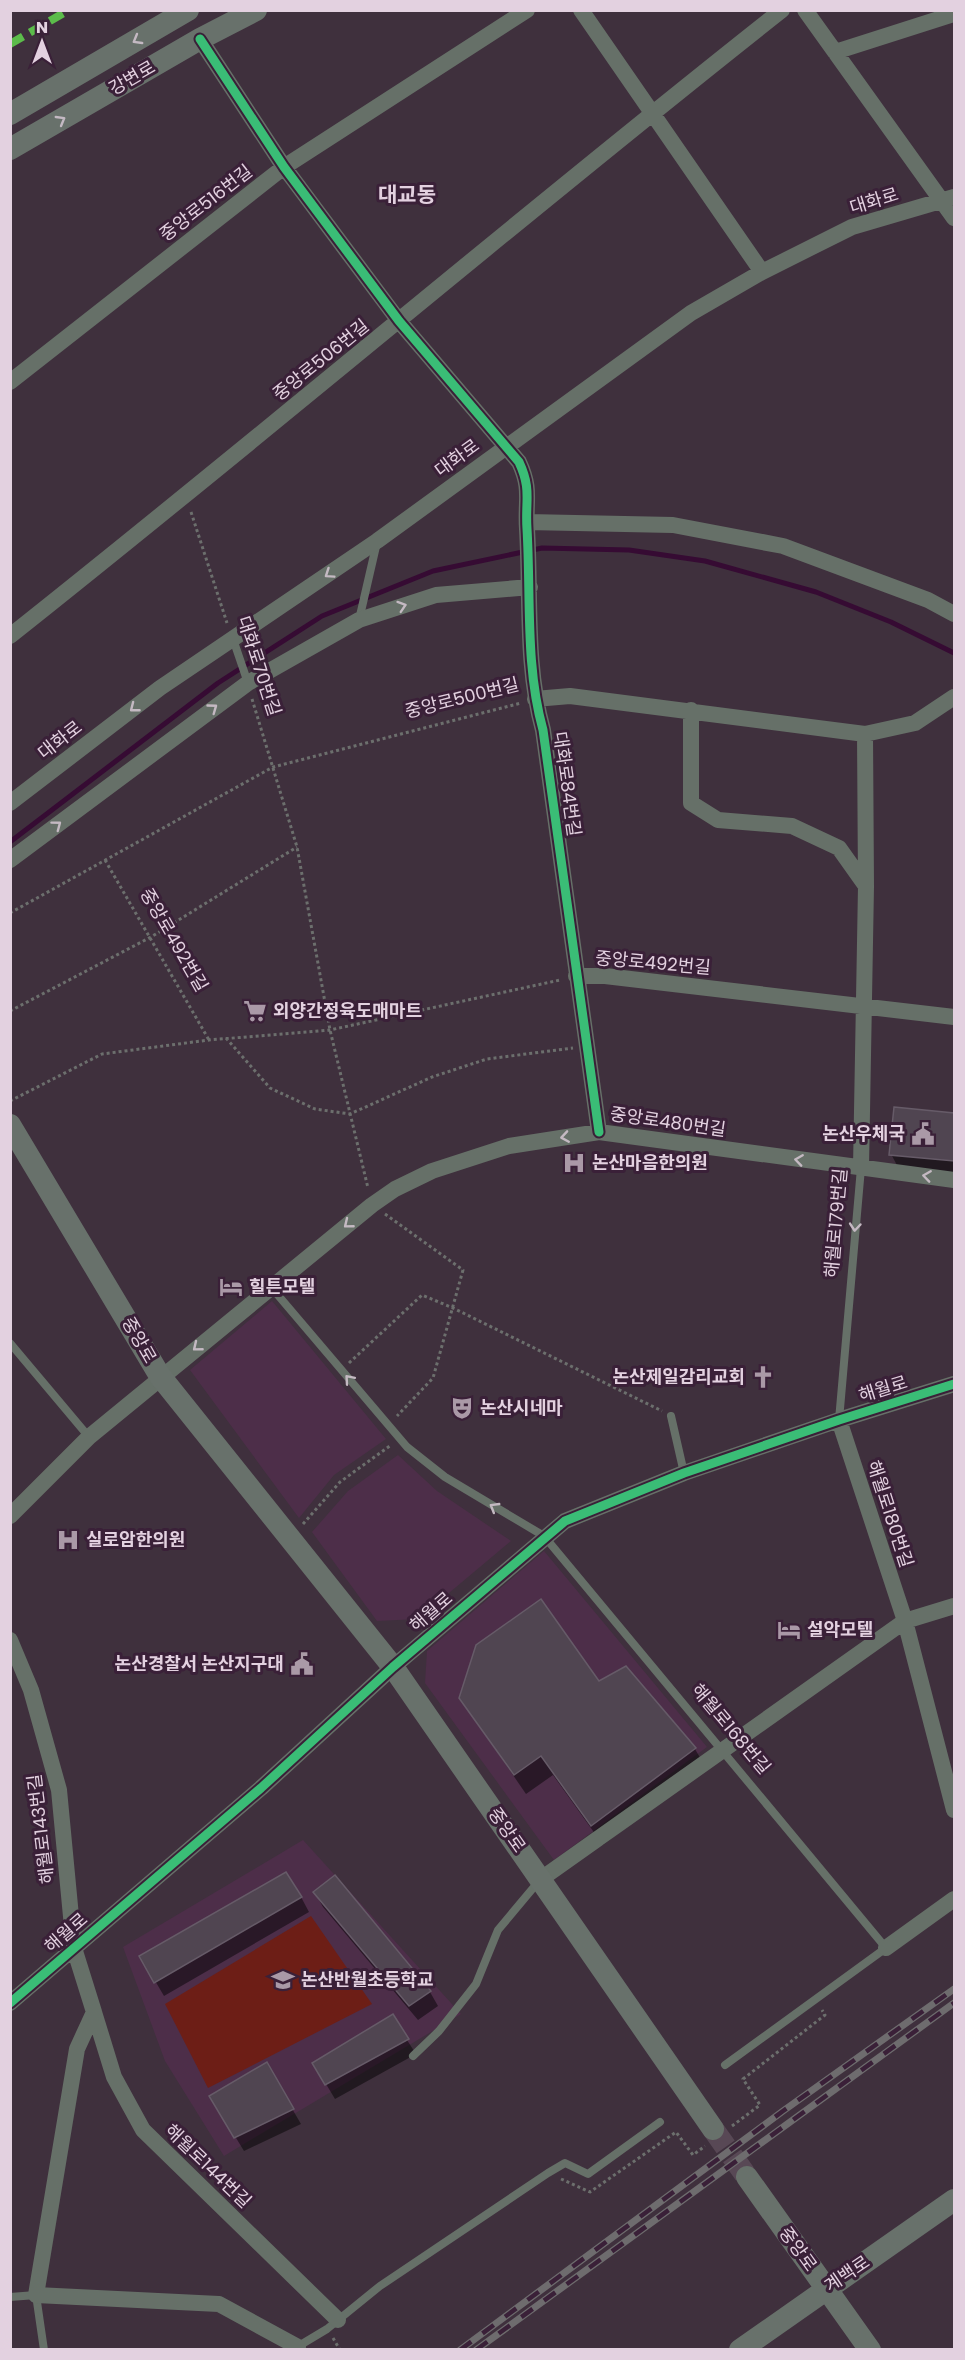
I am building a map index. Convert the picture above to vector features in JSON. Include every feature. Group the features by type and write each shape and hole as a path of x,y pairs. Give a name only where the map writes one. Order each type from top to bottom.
{"main road":[{"name":"강변로","path":"10,114 188,10"},
{"name":"강변로","path":"10,149 200,39 256,10"},
{"name":"중앙로","path":"10,1125 160,1376 393,1667 713,2129"},
{"name":"중앙로","path":"747,2177 870,2349"},
{"name":"계백로","path":"747,2347 825,2288 954,2200"}],"street":[{"name":"중앙로516번길","path":"10,382 284,167 527,10"},
{"path":"580,10 762,272"},
{"name":"중앙로506번길","path":"10,636 186,496 653,112 783,10"},
{"path":"805,10 948,199 954,218"},
{"path":"835,52 954,14"},
{"name":"대화로84번길","path":"200,39 284,167 399,321 519,462 528,482 527,522 535,699 543,730 599,1132"},
{"name":"대화로","path":"10,803 160,688 377,541 691,313 762,272 852,227 948,199"},
{"path":"527,522 673,525 783,546 928,600 954,614"},
{"path":"10,860 248,683 359,621 436,595 530,587"},
{"name":"중앙로500번길","path":"535,699 570,696 866,734 915,723 954,697"},
{"path":"691,710 691,803 718,820 792,826 839,848 866,886"},
{"name":"해월로179번길","path":"861,1168 866,734"},
{"name":"중앙로492번길","path":"576,976 605,976 862,1004 954,1017"},
{"name":"중앙로480번길","path":"10,1516 89,1437 160,1376 372,1205 395,1189 432,1171 509,1146 599,1132 954,1180"},
{"name":"해월로","path":"10,2002 261,1788 393,1667 544,1536 565,1521 684,1473 839,1420 954,1384"},
{"name":"해월로180번길","path":"839,1420 904,1621 954,1810"},
{"path":"541,1879 904,1621 954,1606"},
{"name":"해월로143번길","path":"10,1640 31,1690 59,1790 74,1948"},
{"path":"886,1948 954,1899"},
{"name":"해월로144번길","path":"74,1948 114,2077 143,2130 338,2320"},
{"path":"94,2012 77,2049 36,2295 219,2304 296,2348"}],"lane":[{"path":"359,621 377,541"},
{"name":"대화로70번길","path":"232,639 248,683"},
{"name":"해월로179번길","path":"839,1420 861,1168"},
{"name":"해월로168번길","path":"271,1287 400,1438 445,1477 544,1536 886,1948"},
{"path":"10,1343 89,1437"},
{"path":"672,1416 684,1473"},
{"path":"413,2056 439,2031 476,1984 498,1930 541,1879"},
{"path":"725,2065 886,1948"},
{"path":"296,2348 338,2320 380,2286 556,2168 565,2163 588,2174 660,2122"},
{"path":"10,2297 36,2295 44,2349"}],"path":[{"path":"10,1011 151,937 297,847"},
{"path":"226,1038 270,1088 315,1109 350,1114 432,1077 487,1059 586,1046"},
{"path":"372,1205 463,1270 433,1378 389,1425"},
{"path":"341,1370 422,1295 453,1308 672,1416"},
{"path":"290,1539 340,1482 400,1438"}],"shaded area":[{"path":"272,1301 386,1439 334,1475 299,1518 190,1370"},
{"path":"398,1455 437,1491 511,1541 418,1619 377,1621 312,1532 348,1491"},
{"path":"544,1551 707,1747 554,1860 425,1683 427,1651"},
{"name":"논산반월초등학교","path":"303,1840 461,2014 224,2156 165,2061 123,1947"},
{"path":"311,1916 372,2004 208,2088 165,2004"}],"building":[{"name":"논산우체국","path":"894,1107 954,1113 954,1161 889,1155"},
{"path":"541,1599 599,1681 626,1666 696,1748 591,1826 541,1756 514,1775 459,1698 476,1645"},
{"path":"286,1872 302,1897 154,1983 139,1956"},
{"path":"335,1875 431,1991 409,2006 313,1892"},
{"path":"393,2014 409,2039 325,2085 312,2063"},
{"path":"267,2062 294,2109 234,2138 209,2096"}],"waterway":[{"path":"10,842 218,683 322,616 433,571 542,548 629,550 705,561 816,592 891,622 954,653"}],"tunnel":[{"path":"713,2129 747,2177"}],"railway":[{"path":"460,2350 783,2111 954,1989"},
{"path":"476,2350 954,2003"}],"marked path":[{"path":"10,44 69,10"}],"cycle path":[{"path":"200,39 284,167 399,321 519,462 523,472 527,495 533,681 543,730 599,1132"},
{"path":"10,2003 261,1788 393,1667 565,1521 684,1473 839,1420 954,1384"}],"place":[{"name":"외양간정육도매마트","path":"255,1011"},
{"name":"논산우체국","path":"923,1134"},
{"name":"논산마음한의원","path":"574,1163"},
{"name":"힐튼모텔","path":"231,1287"},
{"name":"논산제일감리교회","path":"763,1377"},
{"name":"논산시네마","path":"462,1408"},
{"name":"실로암한의원","path":"68,1540"},
{"name":"설악모텔","path":"789,1630"},
{"name":"논산경찰서 논산지구대","path":"302,1664"},
{"name":"논산반월초등학교","path":"283,1980"}],"district":[{"name":"대교동","path":"407,195"}]}
